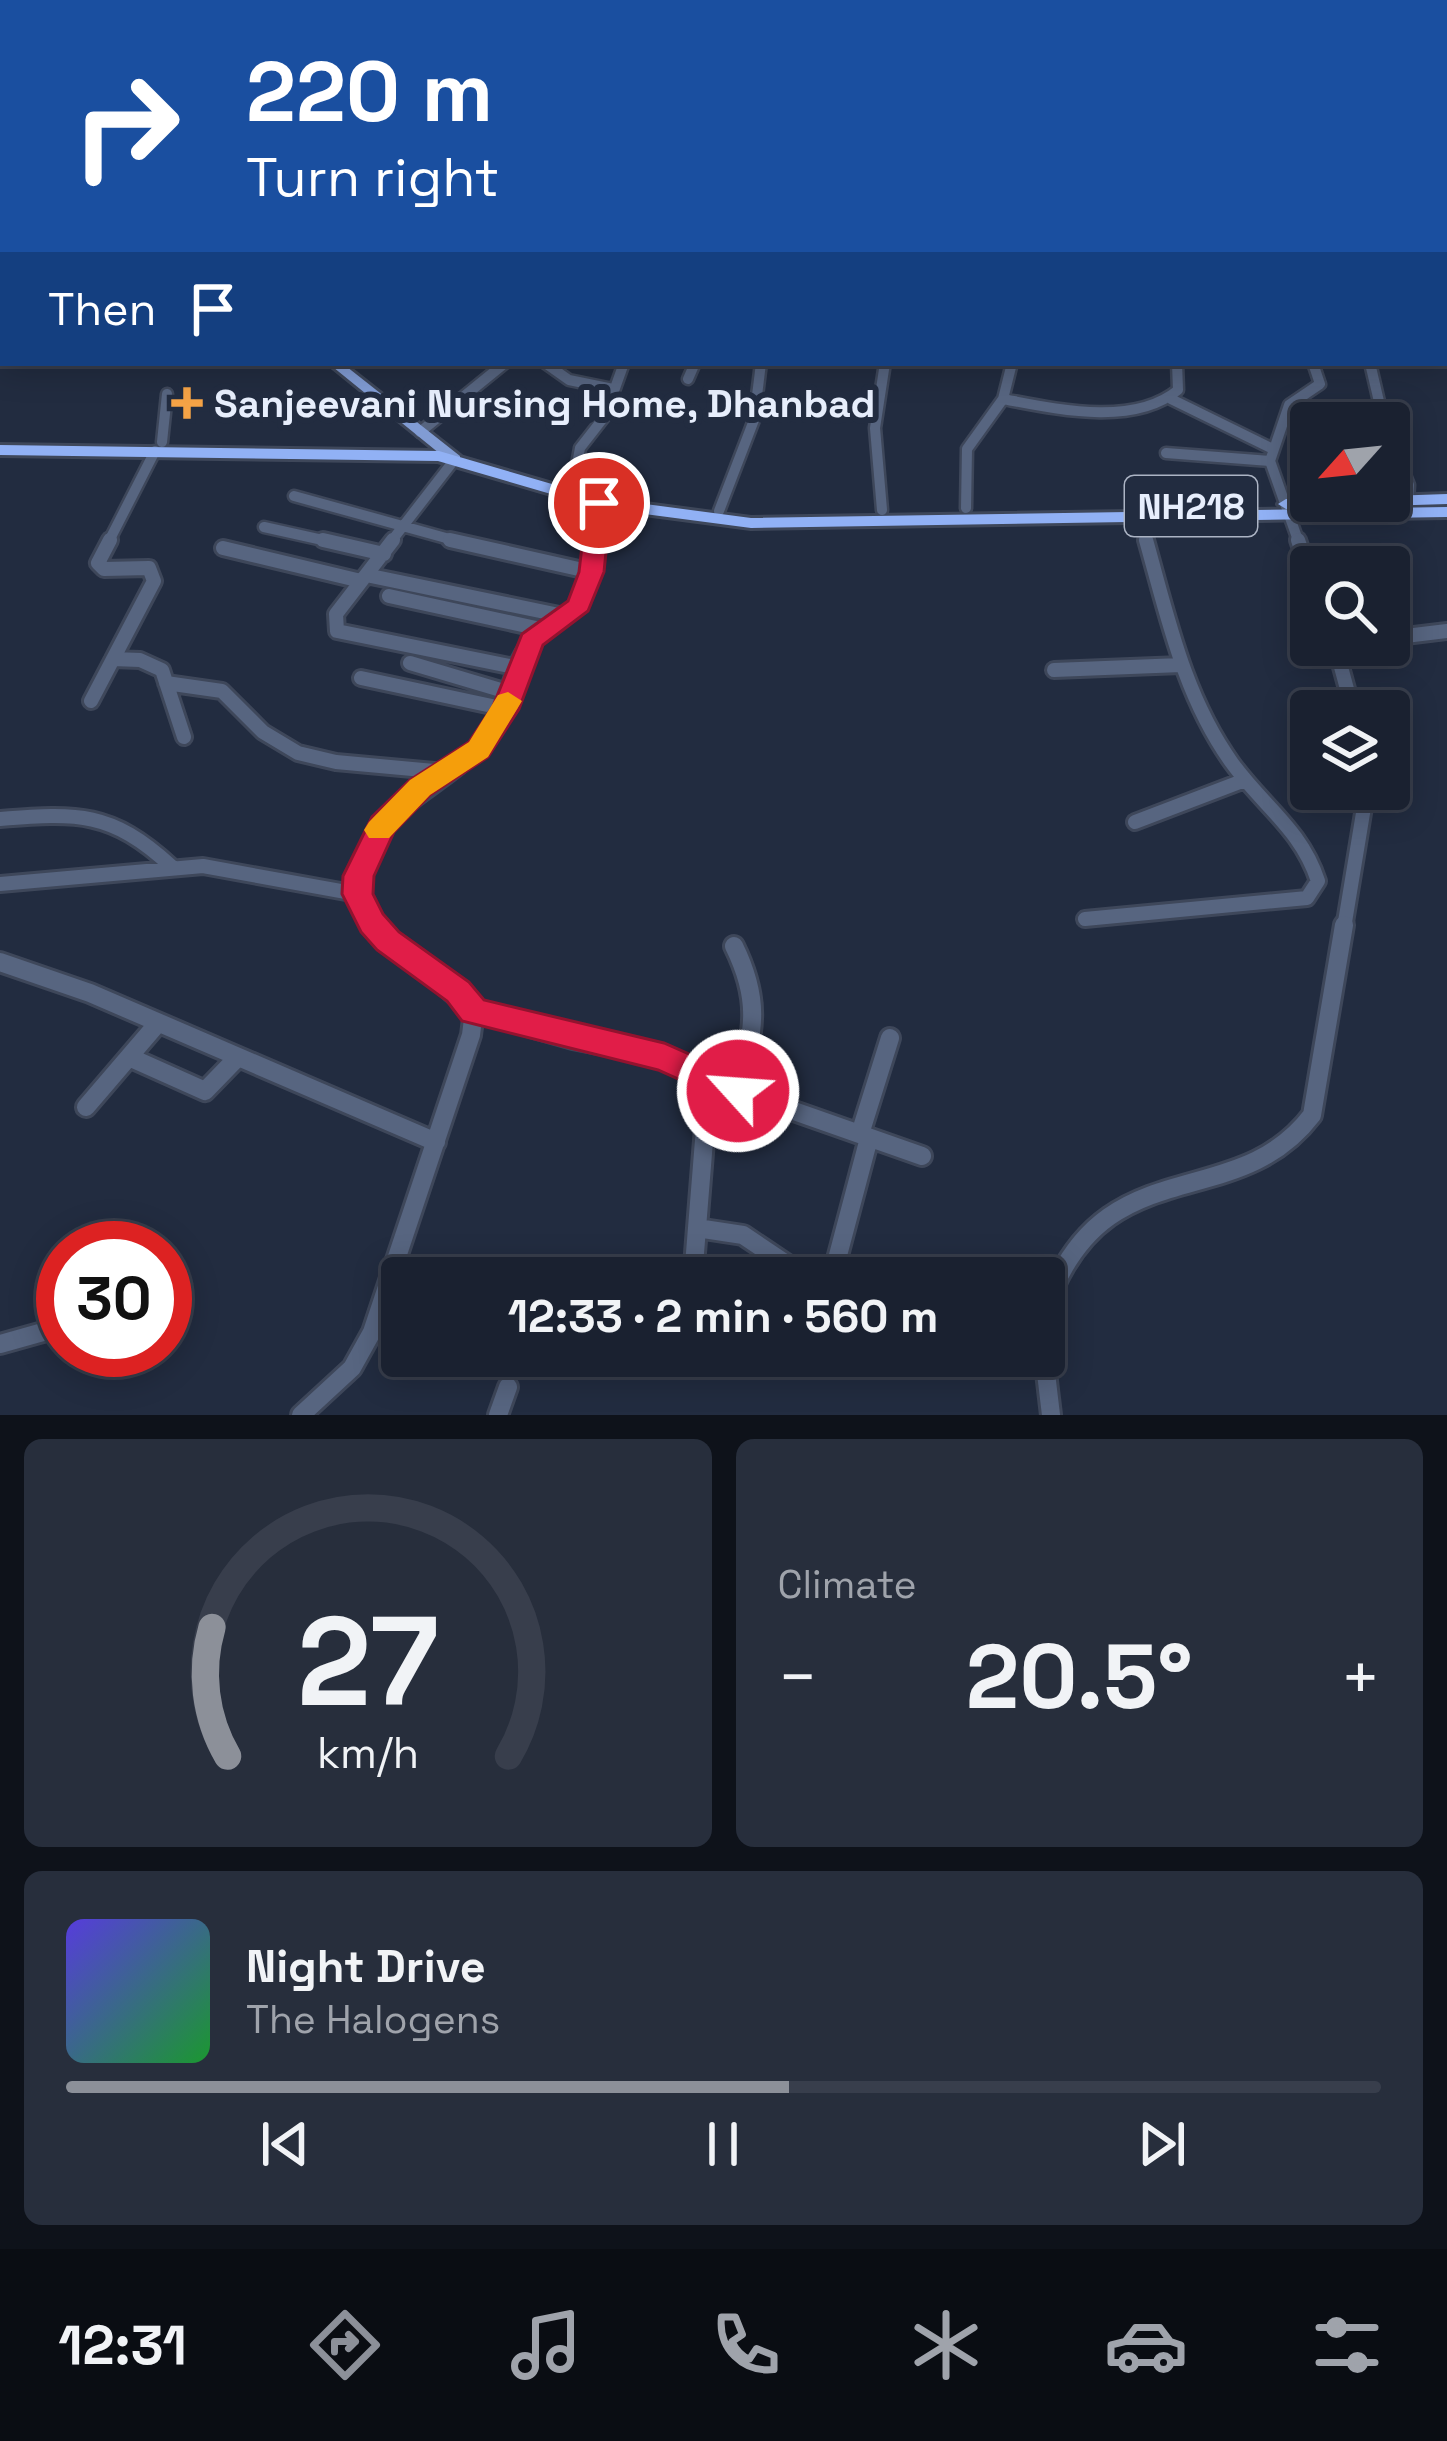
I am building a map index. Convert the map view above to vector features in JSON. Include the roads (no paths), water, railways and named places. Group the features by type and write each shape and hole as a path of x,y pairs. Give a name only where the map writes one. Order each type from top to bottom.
{"highway":[{"name":"NH218","path":"0,446 440,445 600,498 719,511 901,514"},
{"name":"NH218","path":"159,446 455,458 600,498 730,522 934,513 1140,519 1290,510"},
{"name":"NH218","path":"1410,501 1447,500"},
{"name":"NH218","path":"934,513 967,508 1447,512"}],"main road":[{"path":"338,366 455,458"}],"street":[{"path":"113,0 140,0"},
{"path":"420,432 501,366"},
{"path":"549,366 569,380 613,389"},
{"path":"573,486 580,448 605,416 623,366"},
{"path":"688,380 694,366"},
{"path":"719,511 754,420 761,366"},
{"path":"882,511 875,428 885,366"},
{"path":"967,508 967,448 1003,399 1011,366"},
{"path":"1003,399 1062,410 1159,407 1178,390 1177,366"},
{"path":"1300,546 1271,455 1289,405 1319,384 1315,366"},
{"path":"1370,366 1376,402"},
{"path":"91,701 154,575 149,568 104,569 99,560 159,446 167,394"},
{"path":"1171,399 1271,455"},
{"path":"1166,453 1271,455"},
{"path":"455,458 335,614 338,631 519,668"},
{"path":"294,496 404,530 592,572"},
{"path":"600,498 592,572 579,605 532,640 508,701 478,749 397,807 382,825 358,876 357,894 388,941 458,991 474,1011 664,1058 738,1091 922,1156"},
{"path":"1085,919 1307,898 1315,892 1316,868 1307,848 1245,780 1209,726 1180,665 1140,519"},
{"path":"264,526 384,554"},
{"path":"223,548 564,616"},
{"path":"389,596 545,630"},
{"path":"1410,635 1447,631"},
{"path":"113,659 156,664 184,737"},
{"path":"410,663 508,701"},
{"path":"1054,670 1180,665"},
{"path":"361,678 508,701"},
{"path":"166,683 221,691 263,732 298,753 336,762 445,772"},
{"path":"1135,822 1245,780"},
{"path":"1064,1257 1073,1241 1112,1210 1295,1140 1312,1115 1363,810"},
{"path":"0,819 76,813 101,816 134,831 171,866"},
{"path":"0,884 171,866 237,870 357,894"},
{"path":"734,946 757,995 738,1091"},
{"path":"0,962 158,1023 436,1142"},
{"path":"301,1415 352,1368 372,1332 471,1035 474,1011"},
{"path":"86,1107 158,1023"},
{"path":"837,1257 890,1037"},
{"path":"129,1057 205,1091 238,1057"},
{"path":"695,1257 709,1078"},
{"path":"697,1228 743,1235 776,1257"},
{"path":"0,1344 36,1334"},
{"path":"1046,1377 1051,1415"},
{"path":"498,1415 508,1387"}],"place":[{"name":"Sanjeevani Nursing Home, Dhanbad","path":"187,403"}]}
